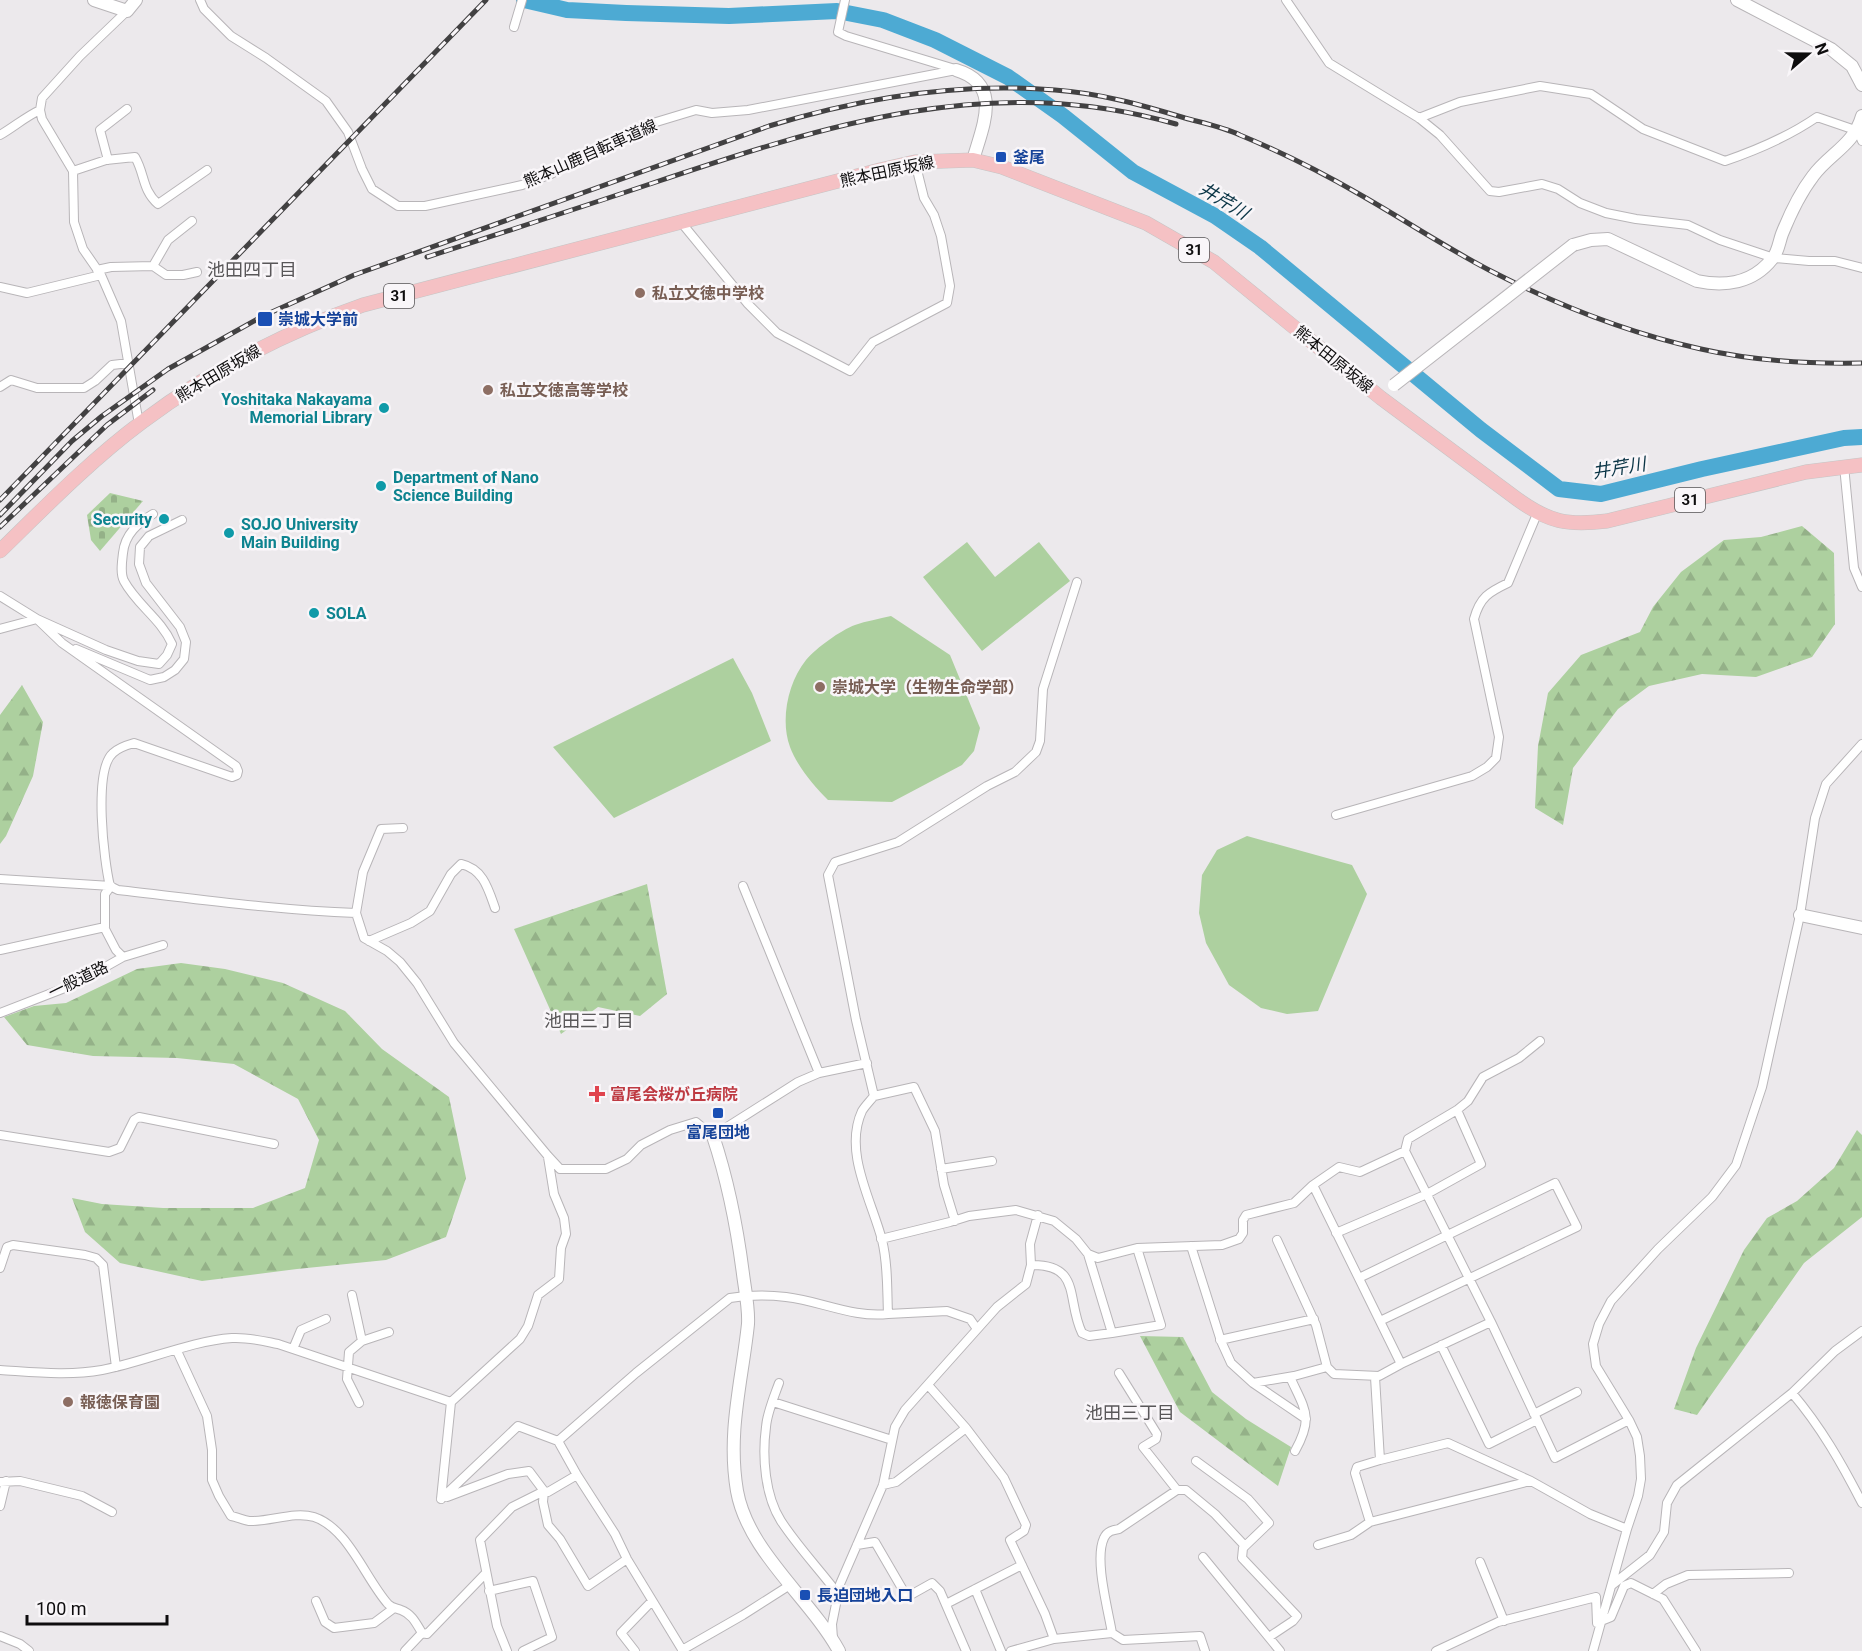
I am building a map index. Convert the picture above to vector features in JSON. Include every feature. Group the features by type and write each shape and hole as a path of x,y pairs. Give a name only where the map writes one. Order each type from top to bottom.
{"main road":[{"name":"熊本田原坂線","path":"0,551 73,481 140,424 187,390 226,366 318,321 363,305 680,221 915,162 973,160 1002,167 1146,223 1214,262 1382,398 1537,514 1558,521 1582,524 1607,521 1806,472 1862,465"}],"street":[{"path":"94,0 127,11"},
{"path":"136,0 42,98 40,110 42,119 73,171 74,222 83,249 99,273 121,323 140,424"},
{"name":"熊本山鹿自転車道線","path":"200,0 204,9 231,36 314,90 326,101 348,132 372,189 398,206 425,206 522,185 551,174 643,126 696,110 712,112 748,110 956,70"},
{"path":"514,27 522,0"},
{"path":"845,0 838,32 973,77 985,94 988,111 973,160"},
{"path":"1286,0 1329,63 1419,118 1440,135 1490,191 1499,192 1542,184 1558,189 1606,213 1688,225 1720,240 1774,258 1835,261 1862,268"},
{"path":"1737,0 1831,49 1852,66 1862,85"},
{"path":"1419,118 1460,102 1540,86 1592,94 1643,129 1725,161 1795,132 1816,117 1860,136"},
{"path":"108,160 100,130 127,109"},
{"path":"0,135 40,110"},
{"path":"1382,398 1394,386 1573,245 1591,240 1608,239 1688,278 1713,285 1749,279 1774,258 1796,204 1813,175 1860,136 1862,116"},
{"path":"73,171 108,160 135,157 140,164 149,196 158,204 207,170"},
{"path":"680,221 748,304 777,333 850,371 873,342 947,303 950,286 941,236 934,215 924,198 915,162"},
{"path":"153,266 168,240 192,221"},
{"path":"0,287 27,293 99,273 111,267 153,266 166,275 197,272"},
{"path":"0,387 11,380 37,388 84,388 112,365 129,363"},
{"path":"1844,466 1854,568 1862,587"},
{"path":"0,596 36,619 106,650 138,661 159,664 167,655 172,644 166,630 123,579 122,566 123,547 127,538 138,524 153,514"},
{"path":"1336,815 1472,776 1496,758 1499,737 1474,619 1477,609 1490,592 1508,583 1537,514"},
{"path":"62,643 150,680 164,677 175,670 184,659 186,642 180,627 146,583 139,564 140,547 149,536 182,520"},
{"path":"874,1096 828,874 835,862 898,842 987,786 1015,772 1036,752 1040,741 1044,689 1077,582"},
{"path":"0,629 36,619"},
{"path":"36,619 62,643 236,766 238,771 237,775 232,777 134,743 112,753 106,765 101,803 106,869 111,886"},
{"path":"1593,1651 1641,1479 1637,1437 1596,1366 1593,1344 1599,1324 1611,1301 1658,1249 1712,1197 1736,1165 1762,1087 1800,915 1815,818 1826,784 1862,744"},
{"path":"403,828 381,829 363,872 357,913 364,938 387,951 400,962 417,983 454,1042 560,1169 606,1168 627,1159 641,1145 670,1130 696,1122 713,1136 725,1173 746,1295 748,1321 732,1438 737,1491 754,1536 836,1646"},
{"path":"369,941 411,923 430,911 451,874 461,864 472,867 484,879 495,908"},
{"path":"0,879 111,886 118,890 293,911 357,913"},
{"path":"0,950 104,927 105,894 111,886"},
{"path":"743,886 819,1073"},
{"path":"1800,915 1862,928"},
{"name":"一般道路","path":"0,1013 75,984 123,957 116,950 104,927"},
{"path":"123,957 163,945"},
{"path":"1540,1041 1519,1058 1483,1077 1468,1101 1408,1139 1405,1151 1556,1458 1629,1420"},
{"path":"713,1136 798,1082 819,1073 867,1063"},
{"path":"888,1314 886,1268 881,1239 859,1167 855,1142 862,1111 874,1096 914,1087 934,1131 941,1169 955,1221"},
{"path":"1336,1233 1427,1194 1481,1164 1457,1110"},
{"path":"0,1135 109,1152 120,1148 134,1120 139,1117 274,1144"},
{"path":"1088,1254 1098,1258 1137,1248 1222,1245 1239,1239 1243,1233 1243,1220 1246,1215 1294,1203 1313,1185 1339,1167 1360,1172 1405,1151"},
{"path":"441,1499 451,1402 520,1339 528,1326 538,1295 559,1279 561,1248 566,1234 564,1218 554,1194 548,1156"},
{"path":"941,1169 992,1161"},
{"path":"1359,1278 1555,1183 1577,1227 1380,1321"},
{"path":"1313,1185 1401,1364"},
{"path":"881,1239 969,1216 1016,1210 1054,1221 1076,1239 1088,1254 1112,1333"},
{"path":"836,1646 832,1624 840,1584 883,1485 895,1426 905,1410 977,1329 997,1308 1026,1284 1031,1265 1030,1244 1038,1215"},
{"path":"1277,1240 1314,1319 1327,1367 1334,1374 1375,1377 1491,1322"},
{"path":"0,1268 7,1247 13,1245 63,1251 96,1258 103,1265 106,1279 116,1367"},
{"path":"1191,1246 1220,1340 1231,1363 1253,1383 1306,1419"},
{"path":"1031,1265 1048,1265 1062,1271 1068,1282 1077,1323 1082,1333 1089,1336 1161,1325 1137,1248"},
{"path":"352,1295 362,1341"},
{"path":"558,1441 636,1373 730,1298 746,1295 788,1297 854,1313 947,1311 970,1319 977,1329"},
{"path":"292,1349 301,1329 326,1319"},
{"path":"1220,1340 1314,1319"},
{"path":"1612,1586 1650,1555 1664,1532 1666,1503 1677,1485 1792,1393 1835,1351 1862,1331"},
{"path":"359,1403 347,1379 349,1352 362,1341 389,1332"},
{"path":"0,1370 85,1372 116,1367 232,1338 257,1339 451,1402"},
{"path":"1441,1345 1489,1444 1576,1392"},
{"path":"177,1351 207,1416 212,1450 212,1479 231,1516 249,1521 312,1516 327,1523 337,1530 390,1607 403,1610 413,1618 422,1633"},
{"path":"1253,1383 1290,1377 1327,1367"},
{"path":"1119,1373 1157,1434 1156,1439 1143,1447 1177,1490"},
{"path":"1290,1377 1305,1408 1306,1419 1305,1432 1294,1451"},
{"path":"1375,1377 1380,1460"},
{"path":"779,1383 766,1425 767,1479 773,1503 781,1520 838,1594"},
{"path":"928,1385 966,1428 1004,1478 1026,1526 1010,1540 1022,1565 1050,1640 1049,1651"},
{"path":"1792,1393 1814,1419 1862,1503"},
{"path":"773,1402 892,1440"},
{"path":"441,1499 518,1426 558,1441 682,1650 790,1585"},
{"path":"883,1485 896,1482 966,1428"},
{"path":"1370,1522 1355,1469 1380,1460 1448,1443 1531,1481 1590,1514 1627,1529"},
{"path":"1196,1461 1248,1499 1269,1523 1243,1548 1242,1558 1298,1616 1269,1637"},
{"path":"441,1499 508,1474 529,1471 544,1491 543,1502 548,1525 560,1539 588,1586 627,1559"},
{"path":"507,1651 497,1626 480,1540 512,1508 544,1491 549,1492 577,1475"},
{"path":"0,1506 3,1481 20,1481 82,1496 112,1512"},
{"path":"1318,1545 1351,1535 1370,1522 1531,1481"},
{"path":"1112,1633 1099,1556 1104,1536 1111,1530 1119,1529 1177,1490 1186,1490 1215,1514 1245,1546"},
{"path":"857,1545 875,1542 907,1597 932,1583 940,1591 966,1651"},
{"path":"1203,1557 1280,1651"},
{"path":"1480,1562 1504,1621"},
{"path":"946,1604 1022,1565"},
{"path":"1653,1594 1666,1584 1688,1575 1789,1573"},
{"path":"422,1633 427,1634 485,1574"},
{"path":"489,1591 533,1581 552,1637 523,1651"},
{"path":"1601,1621 1611,1617 1624,1586 1631,1583 1663,1599 1696,1651"},
{"path":"975,1589 1001,1651"},
{"path":"1436,1651 1450,1648 1504,1621 1596,1597 1597,1633"},
{"path":"635,1651 621,1634 652,1600"},
{"path":"316,1601 325,1622 334,1628 374,1623 393,1608"},
{"path":"405,1651 422,1633"},
{"path":"1011,1651 1050,1640 1112,1633 1123,1641 1200,1636 1205,1651"},
{"path":"0,1636 4,1635 29,1651"}],"green space":[{"path":"110,493 143,501 100,551 91,540 87,515"},
{"path":"1802,526 1834,553 1835,624 1812,657 1756,677 1702,674 1649,686 1618,709 1573,768 1563,825 1535,808 1538,746 1548,693 1581,655 1640,632 1653,607 1681,572 1724,540 1761,537"},
{"path":"967,542 995,577 1039,542 1070,581 982,651 923,577"},
{"path":"891,616 950,655 980,728 974,751 962,765 892,802 828,800 806,775 790,747 786,713 790,690 806,660 829,640 855,625"},
{"path":"733,658 752,693 771,741 614,818 553,747"},
{"path":"22,685 43,722 33,776 6,836 0,844 0,715"},
{"path":"1247,836 1352,865 1367,894 1318,1011 1287,1014 1261,1008 1229,985 1206,943 1199,913 1202,875 1217,850"},
{"path":"647,884 667,994 640,1016 598,1007 561,1034 514,929"},
{"path":"181,963 225,969 283,983 345,1011 382,1049 449,1097 466,1178 446,1237 386,1260 202,1281 120,1263 85,1232 72,1198 102,1204 163,1208 253,1208 305,1188 319,1140 298,1099 234,1064 177,1058 93,1056 27,1045 4,1017 34,1006 66,1003 137,969"},
{"path":"1857,1130 1862,1135 1862,1217 1804,1263 1697,1415 1674,1409 1696,1348 1744,1250 1767,1218 1797,1201 1834,1168"},
{"path":"1140,1336 1183,1337 1212,1392 1246,1419 1291,1447 1278,1486 1180,1412"}],"waterway":[{"name":"井芹川","path":"524,0 567,10 626,13 729,16 837,11 883,20 935,40 1008,77 1063,116 1133,172 1215,216 1260,247 1481,430 1559,489 1601,494 1702,469 1844,438 1862,437"}],"railway":[{"path":"0,500 486,0"},
{"path":"0,515 72,441 102,416 168,369 263,316 354,275 769,126 839,107 946,90 1019,88 1088,94 1120,100 1220,127 1271,148 1330,178 1489,270 1540,294 1619,326 1721,353 1781,361 1862,363"},
{"path":"427,257 780,142 845,125 909,112 974,104 1040,103 1107,109 1176,124"},
{"path":"0,527 107,425 153,390"}],"place":[{"name":"釜尾","path":"1001,157"},
{"name":"私立文徳中学校","path":"640,293"},
{"name":"崇城大学前","path":"265,319"},
{"name":"私立文徳高等学校","path":"488,390"},
{"name":"Yoshitaka Nakayama Memorial Library","path":"384,408"},
{"name":"Department of Nano Science Building","path":"381,486"},
{"name":"Security","path":"164,519"},
{"name":"SOJO University Main Building","path":"229,533"},
{"name":"SOLA","path":"314,613"},
{"name":"崇城大学（生物生命学部）","path":"820,687"},
{"name":"富尾会桜が丘病院","path":"597,1094"},
{"name":"富尾団地","path":"718,1113"},
{"name":"報徳保育園","path":"68,1402"},
{"name":"長迫団地入口","path":"805,1595"}],"district":[{"name":"池田四丁目","path":"252,270"},
{"name":"池田三丁目","path":"589,1021"},
{"name":"池田三丁目","path":"1130,1413"}]}
